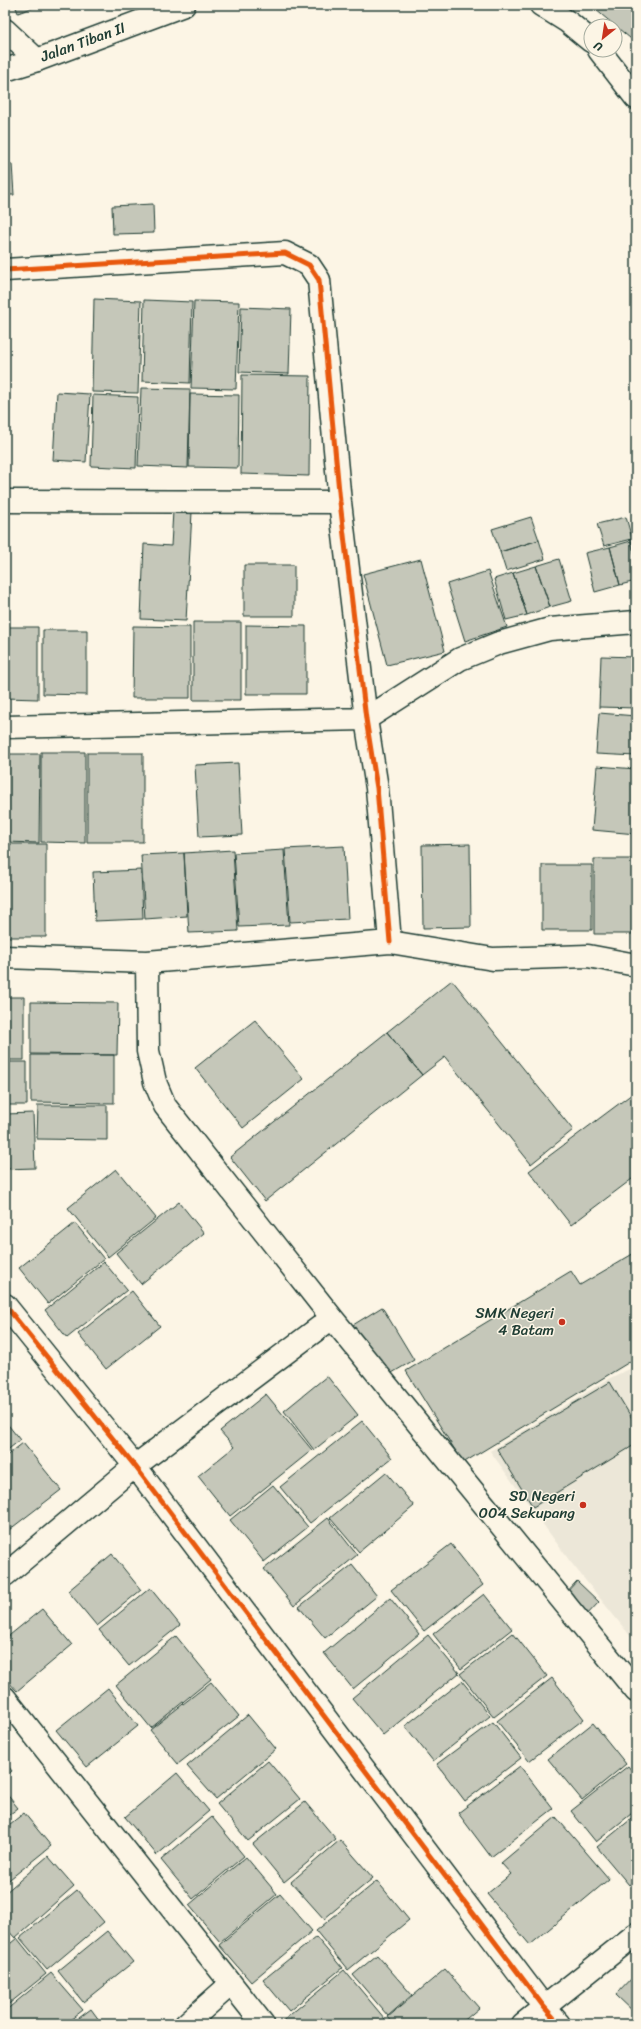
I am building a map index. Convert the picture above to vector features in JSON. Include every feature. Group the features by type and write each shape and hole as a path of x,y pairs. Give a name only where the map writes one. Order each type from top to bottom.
{"street":[{"name":"Jalan Tiban II","path":"5,70 37,60 184,5"},
{"path":"541,5 568,22 583,34"},
{"path":"5,30 37,60"},
{"path":"605,58 636,98"},
{"path":"5,270 285,253 309,265 318,280 340,502 366,719 378,788 390,942"},
{"path":"5,501 340,502"},
{"path":"5,728 366,719 460,659 499,643 550,629 636,622"},
{"path":"5,957 146,962 390,942 493,958 588,956 636,964"},
{"path":"146,962 148,1052 155,1082 165,1106 332,1318 636,1691"},
{"path":"5,1305 135,1466 544,2007 559,2024"},
{"path":"5,1575 135,1466 332,1318"},
{"path":"5,1698 263,2024"},
{"path":"523,2024 636,1934"},
{"path":"186,2024 231,1984"}],"shaded area":[{"name":"SD Negeri 004 Sekupang","path":"636,1366 636,1643 569,1560 490,1451 610,1378"}],"building":[{"path":"15,5 40,5 18,13"},
{"path":"590,5 636,5 636,43 623,32 623,18 606,18"},
{"path":"5,164 12,164 14,195 5,195"},
{"path":"153,204 154,233 113,234 112,206"},
{"path":"94,299 141,301 138,393 92,392"},
{"path":"144,300 192,302 190,383 142,381"},
{"path":"194,301 239,302 236,389 191,388"},
{"path":"241,307 291,309 289,374 239,372"},
{"path":"242,375 310,376 309,476 241,474"},
{"path":"141,388 190,389 188,468 138,466"},
{"path":"57,392 90,394 86,462 53,460"},
{"path":"190,394 239,395 238,468 189,467"},
{"path":"93,395 138,397 136,468 91,466"},
{"path":"173,511 192,512 186,621 141,619 144,544 171,546"},
{"path":"531,517 539,540 500,552 492,529"},
{"path":"626,517 632,539 604,546 597,524"},
{"path":"539,540 545,559 506,571 500,552"},
{"path":"636,540 636,560 631,541"},
{"path":"631,541 636,560 636,581 620,585 610,547"},
{"path":"610,547 620,585 595,592 585,553"},
{"path":"421,559 445,651 387,665 363,574"},
{"path":"559,559 572,601 550,607 536,566"},
{"path":"244,565 294,565 294,616 244,616"},
{"path":"536,566 550,607 527,615 513,573"},
{"path":"488,571 507,627 465,641 447,584"},
{"path":"513,573 527,615 506,620 494,579"},
{"path":"193,622 241,622 241,700 193,700"},
{"path":"246,625 306,626 306,694 246,694"},
{"path":"133,626 190,627 190,698 132,698"},
{"path":"5,627 38,627 38,699 5,698"},
{"path":"43,630 87,630 87,695 43,694"},
{"path":"601,656 636,657 636,708 599,707"},
{"path":"599,713 636,716 636,756 596,754"},
{"path":"41,752 85,752 85,843 41,842"},
{"path":"87,753 143,753 143,842 87,842"},
{"path":"5,754 40,754 39,843 5,842"},
{"path":"238,763 242,835 199,837 195,765"},
{"path":"597,766 636,769 636,834 592,830"},
{"path":"5,844 46,844 46,937 5,937"},
{"path":"470,844 471,927 423,928 422,845"},
{"path":"344,846 348,919 290,922 285,849"},
{"path":"233,850 238,931 189,933 184,853"},
{"path":"284,850 289,925 239,927 234,853"},
{"path":"184,853 187,916 145,919 141,855"},
{"path":"594,859 636,859 636,934 594,934"},
{"path":"542,865 592,865 592,930 542,930"},
{"path":"141,870 143,919 95,921 93,872"},
{"path":"452,980 573,1130 531,1164 445,1057 422,1075 387,1032"},
{"path":"5,997 24,997 24,1060 5,1060"},
{"path":"31,1002 118,1003 117,1055 31,1054"},
{"path":"255,1020 304,1079 243,1128 195,1068"},
{"path":"387,1032 422,1075 265,1201 230,1157"},
{"path":"31,1055 114,1055 114,1103 31,1102"},
{"path":"5,1062 27,1062 27,1105 5,1105"},
{"path":"636,1091 636,1176 571,1225 529,1171"},
{"path":"38,1105 107,1105 107,1140 37,1139"},
{"path":"33,1113 35,1168 5,1169 5,1114"},
{"path":"116,1169 156,1218 108,1257 68,1208"},
{"path":"179,1202 204,1233 141,1284 116,1253"},
{"path":"75,1223 104,1259 48,1304 19,1268"},
{"name":"SMK Negeri 4 Batam","path":"636,1252 636,1358 463,1463 406,1371 571,1271 580,1285"},
{"path":"104,1262 127,1290 67,1338 45,1310"},
{"path":"132,1291 160,1326 106,1369 78,1334"},
{"path":"382,1307 414,1360 385,1377 353,1325"},
{"path":"327,1376 358,1415 314,1450 284,1411"},
{"path":"610,1382 636,1425 636,1444 533,1507 497,1449"},
{"path":"266,1394 312,1450 230,1516 198,1476 234,1447 220,1431"},
{"path":"5,1421 20,1440 5,1452"},
{"path":"362,1421 392,1458 310,1523 280,1487"},
{"path":"23,1443 61,1490 9,1530 5,1524 5,1457"},
{"path":"386,1472 414,1506 359,1552 330,1518"},
{"path":"273,1485 308,1527 264,1562 230,1520"},
{"path":"328,1518 357,1555 294,1606 264,1569"},
{"path":"451,1544 483,1585 424,1631 391,1590"},
{"path":"112,1554 141,1590 97,1626 68,1591"},
{"path":"352,1565 377,1596 325,1638 299,1607"},
{"path":"577,1581 599,1602 585,1617 563,1596"},
{"path":"150,1588 180,1625 129,1666 99,1630"},
{"path":"484,1594 512,1629 461,1669 433,1634"},
{"path":"390,1598 419,1634 353,1689 324,1653"},
{"path":"42,1609 72,1645 17,1691 5,1678 5,1639"},
{"path":"513,1633 547,1676 494,1717 460,1674"},
{"path":"428,1635 459,1673 383,1735 352,1698"},
{"path":"176,1636 211,1679 151,1728 116,1685"},
{"path":"552,1678 584,1719 529,1761 497,1721"},
{"path":"462,1681 490,1716 433,1761 405,1726"},
{"path":"211,1682 239,1716 178,1764 150,1730"},
{"path":"108,1688 138,1726 87,1767 56,1730"},
{"path":"248,1715 276,1749 216,1799 187,1766"},
{"path":"493,1722 521,1758 465,1801 437,1764"},
{"path":"593,1723 626,1764 582,1800 548,1759"},
{"path":"268,1761 300,1799 248,1841 217,1804"},
{"path":"5,1762 12,1771 5,1777"},
{"path":"520,1766 553,1809 491,1857 458,1813"},
{"path":"628,1766 636,1776 636,1810 596,1842 571,1811"},
{"path":"177,1773 209,1811 157,1855 125,1817"},
{"path":"5,1792 18,1808 5,1818"},
{"path":"305,1802 336,1839 284,1882 253,1844"},
{"path":"24,1813 51,1846 5,1883 5,1828"},
{"path":"636,1815 636,1879 629,1885 597,1847"},
{"path":"212,1817 244,1856 193,1899 161,1860"},
{"path":"556,1817 609,1879 530,1945 487,1894 511,1874 501,1863"},
{"path":"340,1840 373,1878 324,1919 291,1882"},
{"path":"48,1856 74,1886 15,1938 5,1927 5,1893"},
{"path":"246,1857 277,1894 220,1942 189,1905"},
{"path":"377,1881 409,1920 348,1970 316,1931"},
{"path":"77,1890 104,1922 47,1970 20,1938"},
{"path":"280,1894 312,1931 251,1982 219,1945"},
{"path":"107,1931 133,1962 83,2002 58,1971"},
{"path":"316,1937 342,1968 289,2011 263,1980"},
{"path":"17,1938 46,1974 5,2007 5,1948"},
{"path":"377,1955 412,1995 388,2016 353,1975"},
{"path":"445,1969 479,2008 460,2024 394,2024 388,2017"},
{"path":"344,1970 385,2019 379,2024 279,2024"},
{"path":"51,1973 83,2010 65,2024 5,2024 5,2011"},
{"path":"636,1974 636,2014 616,1995"},
{"path":"91,2009 102,2024 71,2024"}],"cycle path":[{"path":"5,270 285,253 309,265 319,280 340,502 366,719 377,788 390,942"},
{"path":"5,1305 135,1466 544,2007 559,2024"}],"place":[{"name":"SMK Negeri 4 Batam","path":"562,1322"},
{"name":"SD Negeri 004 Sekupang","path":"583,1505"}]}
